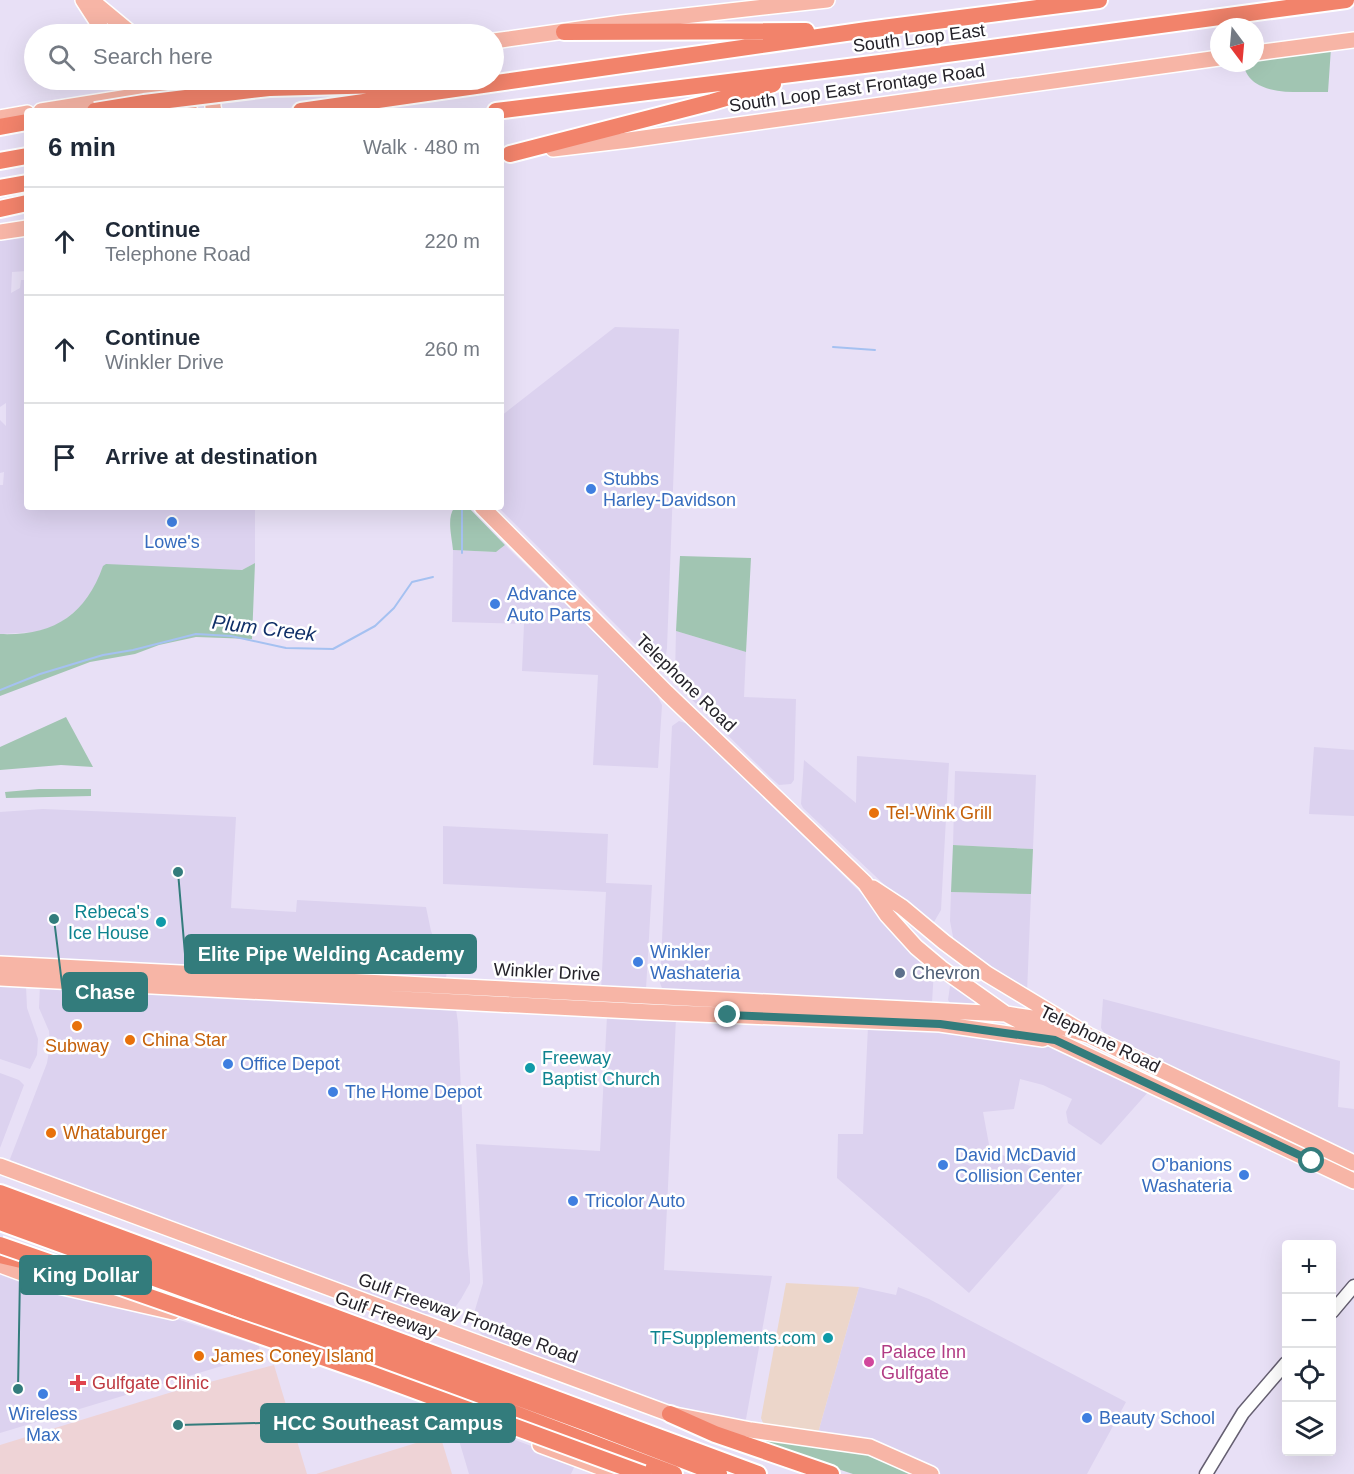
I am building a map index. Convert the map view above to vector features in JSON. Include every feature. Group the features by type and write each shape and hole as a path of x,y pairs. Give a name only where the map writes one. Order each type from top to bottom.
{"highway":[{"name":"South Loop East","path":"504,82 867,30 1099,0"},
{"name":"South Loop East","path":"504,110 1346,0"},
{"path":"564,32 867,30"},
{"path":"506,155 712,102 820,70"},
{"path":"116,108 239,90"},
{"name":"South Loop East","path":"322,108 446,90"},
{"path":"0,127 24,123"},
{"path":"0,161 24,157"},
{"path":"0,188 24,184"},
{"path":"0,209 24,204"},
{"name":"Gulf Freeway","path":"0,1193 756,1473 775,1474"},
{"name":"Gulf Freeway","path":"0,1207 719,1474"},
{"path":"0,1222 212,1299 674,1474"},
{"path":"0,1245 371,1374 643,1474"},
{"path":"0,1255 180,1299 212,1299"},
{"path":"670,1414 715,1434 831,1474"}],"main road":[{"path":"83,0 99,24"},
{"path":"92,0 120,24"},
{"path":"504,40 622,23 827,0"},
{"path":"1264,52 1354,40"},
{"name":"South Loop East Frontage Road","path":"506,155 1210,59"},
{"path":"149,90 163,108"},
{"path":"60,108 152,93 158,90"},
{"path":"174,90 188,108"},
{"path":"213,108 213,96 219,90"},
{"path":"0,118 24,114"},
{"path":"0,231 24,228"},
{"name":"Telephone Road","path":"485,510 666,693 865,884 887,915 916,947 941,968 1006,1014 1055,1040 1354,1181"},
{"name":"Telephone Road","path":"865,884 902,907 987,974 1089,1035 1354,1163"},
{"name":"Winkler Drive","path":"0,964 31,973"},
{"path":"90,983 108,976 123,977 130,971"},
{"name":"Winkler Drive","path":"0,978 31,973 130,971 196,981"},
{"name":"Winkler Drive","path":"67,974 90,983 196,981 940,1017 1006,1014 1032,1018 1089,1035"},
{"name":"Winkler Drive","path":"940,1017 1055,1040"},
{"name":"Gulf Freeway Frontage Road","path":"0,1166 670,1414 751,1430 870,1446 931,1474"},
{"path":"0,1265 54,1285 208,1322 618,1474"}],"street":[{"path":"1336,1307 1354,1286"},
{"path":"1206,1474 1243,1413 1282,1369"}],"shaded area":[{"path":"24,234 24,271 12,272 11,293 20,288 21,280 24,280 24,510 255,510 255,563 242,570 103,567 98,582 86,602 57,625 36,632 0,634 0,485 3,485 4,472 0,473 0,420 6,426 6,403 0,407 0,238"},
{"path":"615,327 679,329 667,648 666,654 656,665 501,510 504,510 504,414"},
{"path":"505,545 656,693 662,705 658,768 593,765 598,675 522,671 524,624 452,622 453,550 496,552"},
{"path":"676,631 746,652 744,697 796,699 794,780 791,784 779,785 680,688 675,675"},
{"path":"679,721 693,728 865,897 934,969 932,1003 663,991 660,983 672,726"},
{"path":"1314,747 1354,750 1354,816 1309,814"},
{"path":"857,756 949,763 941,910 934,922 929,923 891,891 801,804 804,760 856,803"},
{"path":"955,771 1036,775 1033,849 953,845"},
{"path":"43,809 236,817 231,908 296,912 297,900 426,907 431,931 447,969 446,979 0,959 0,812"},
{"path":"443,826 608,834 606,883 652,885 646,989 601,991 606,892 443,884"},
{"path":"951,892 1031,894 1027,993 954,942 950,921"},
{"path":"0,982 26,986 27,1008 38,1039 37,1055 30,1069 0,1059"},
{"path":"952,984 987,1005 952,1006 948,1000"},
{"path":"40,985 456,1009 470,1283 456,1306 440,1314 421,1314 12,1163 10,1159 47,1063 50,1045 49,1031 39,1008"},
{"path":"1103,999 1340,1061 1338,1107 1354,1109 1354,1154 1106,1036 1101,1028"},
{"name":"Tricolor Auto","path":"607,1016 676,1018 664,1270 772,1276 746,1419 743,1422 673,1408 489,1340 481,1334 477,1326 475,1310 483,1283 476,1144 600,1151"},
{"path":"868,1026 963,1031 1014,1038 1053,1048 1091,1063 1149,1091 1101,1145 1068,1123 1066,1112 1072,1099 1043,1085 1020,1079 1014,1109 983,1112 990,1150 1068,1181 969,1293 837,1178 838,1134 863,1134"},
{"path":"0,1073 19,1080 24,1085 0,1148"},
{"path":"0,1270 183,1321 259,1346 260,1352 255,1356 0,1433"},
{"path":"786,1283 859,1287 818,1433 765,1428 761,1418"},
{"path":"859,1287 896,1295 898,1287 929,1299 1126,1402 1087,1474 941,1474 904,1454 818,1433"},
{"path":"274,1365 307,1474 0,1474 0,1445 172,1392"},
{"path":"462,1420 576,1463 571,1474 469,1474 455,1427"},
{"path":"440,1435 452,1474 316,1474 432,1438"}],"green space":[{"path":"1331,48 1328,92 1277,91 1255,83 1246,72 1264,72 1264,56"},
{"path":"471,510 505,545 496,552 453,550 450,522 452,511"},
{"path":"680,556 751,558 746,652 676,631"},
{"path":"255,563 252,639 196,637 159,645 135,654 90,662 0,696 0,634 36,631 65,620 87,598 106,564 242,570"},
{"path":"66,717 93,767 61,765 0,770 0,747"},
{"path":"39,789 91,789 91,796 6,798 5,792"},
{"path":"953,845 1033,849 1031,894 951,892"},
{"path":"752,1437 847,1446 920,1474 853,1474 750,1440"}],"waterway":[{"name":"Plum Creek","path":"833,347 875,350"},
{"name":"Plum Creek","path":"462,510 462,553"},
{"name":"Plum Creek","path":"0,690 40,674 103,655 196,634 231,636 286,648 333,649 375,626 394,608 412,582 433,577"}],"place":[{"name":"Stubbs Harley-Davidson","path":"591,489"},
{"name":"Lowe's","path":"172,522"},
{"name":"Advance Auto Parts","path":"495,604"},
{"name":"Tel-Wink Grill","path":"874,813"},
{"name":"Elite Pipe Welding Academy","path":"178,872"},
{"name":"Chase","path":"54,919"},
{"name":"Rebeca's Ice House","path":"161,922"},
{"name":"Winkler Washateria","path":"638,962"},
{"name":"Chevron","path":"900,973"},
{"name":"Subway","path":"77,1026"},
{"name":"China Star","path":"130,1040"},
{"name":"Office Depot","path":"228,1064"},
{"name":"Freeway Baptist Church","path":"530,1068"},
{"name":"The Home Depot","path":"333,1092"},
{"name":"Whataburger","path":"51,1133"},
{"name":"David McDavid Collision Center","path":"943,1165"},
{"name":"O'banions Washateria","path":"1244,1175"},
{"name":"Tricolor Auto","path":"573,1201"},
{"name":"TFSupplements.com","path":"828,1338"},
{"name":"James Coney Island","path":"199,1356"},
{"name":"Palace Inn Gulfgate","path":"869,1362"},
{"name":"Gulfgate Clinic","path":"78,1383"},
{"name":"King Dollar","path":"18,1389"},
{"name":"Wireless Max","path":"43,1394"},
{"name":"Beauty School","path":"1087,1418"},
{"name":"HCC Southeast Campus","path":"178,1425"}],"route":[{"path":"728,1015 940,1024 1055,1040 1312,1161"}]}
